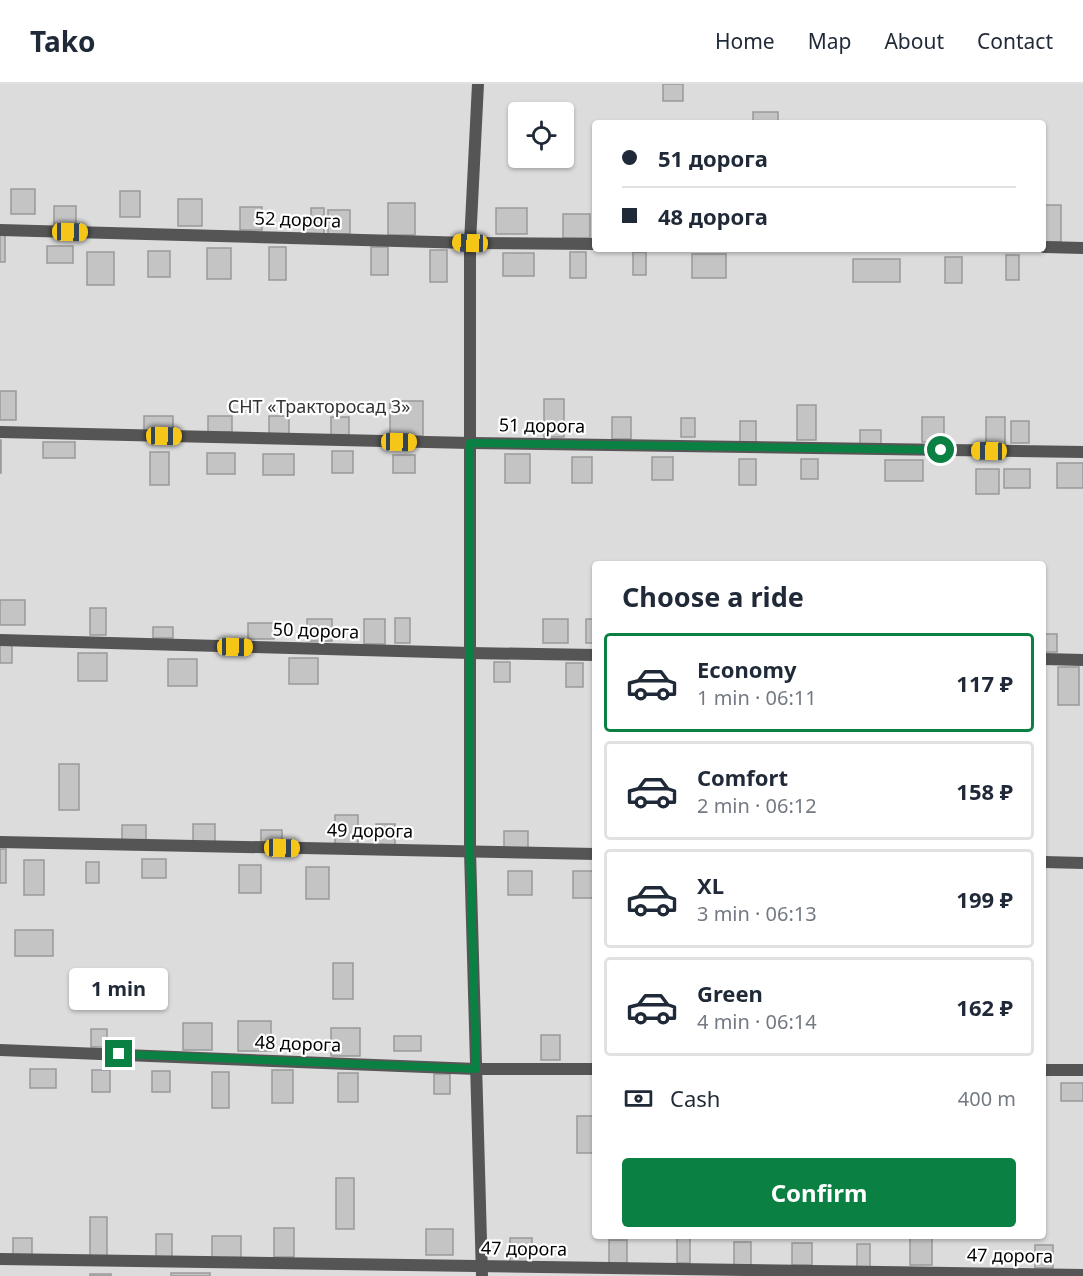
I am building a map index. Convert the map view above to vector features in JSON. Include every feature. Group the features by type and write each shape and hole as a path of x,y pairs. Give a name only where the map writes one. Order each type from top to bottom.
{"street":[{"path":"478,84 470,243 470,851 482,1271"},
{"name":"52 дорога","path":"0,230 470,243 592,244"},
{"path":"1046,248 1083,248"},
{"name":"51 дорога","path":"0,432 470,443 1083,452"},
{"name":"50 дорога","path":"0,640 592,655"},
{"path":"1046,660 1083,660"},
{"name":"49 дорога","path":"0,842 592,854"},
{"path":"1046,862 1083,863"},
{"name":"48 дорога","path":"0,1050 476,1069 592,1069"},
{"path":"1046,1070 1083,1070"},
{"name":"47 дорога","path":"0,1260 482,1271 1083,1275"}],"green space":[{"name":"СНТ «Тракторосад 3»","path":"0,84 1083,84 1083,1276 0,1276"}],"building":[{"path":"663,84 683,84 683,101 663,101"},
{"path":"753,112 778,112 778,120 753,120"},
{"path":"11,189 35,189 35,214 11,214"},
{"path":"120,191 140,191 140,217 120,217"},
{"path":"178,199 202,199 202,226 178,226"},
{"path":"388,203 415,203 415,235 388,235"},
{"path":"1046,205 1061,205 1061,242 1046,242"},
{"path":"54,206 76,206 76,227 54,227"},
{"path":"240,207 262,207 262,230 240,230"},
{"path":"311,208 324,208 324,234 303,234 303,219 311,219"},
{"path":"496,208 527,208 527,234 496,234"},
{"path":"328,210 350,210 350,234 328,234"},
{"path":"563,214 590,214 590,238 563,238"},
{"path":"0,235 5,235 5,262 0,262"},
{"path":"47,246 73,246 73,263 47,263"},
{"path":"269,247 286,247 286,280 269,280"},
{"path":"371,247 388,247 388,275 371,275"},
{"path":"207,248 231,248 231,279 207,279"},
{"path":"430,250 447,250 447,282 430,282"},
{"path":"148,251 170,251 170,277 148,277"},
{"path":"87,252 114,252 114,285 87,285"},
{"path":"570,252 586,252 586,278 570,278"},
{"path":"633,252 646,252 646,275 633,275"},
{"path":"503,253 534,253 534,276 503,276"},
{"path":"692,254 726,254 726,278 692,278"},
{"path":"1006,255 1019,255 1019,280 1006,280"},
{"path":"945,257 962,257 962,283 945,283"},
{"path":"853,259 900,259 900,282 853,282"},
{"path":"0,391 16,391 16,420 0,420"},
{"path":"544,399 564,399 564,437 544,437"},
{"path":"390,401 423,401 423,436 390,436"},
{"path":"797,405 816,405 816,440 797,440"},
{"path":"144,416 173,416 173,432 144,432"},
{"path":"208,416 232,416 232,432 208,432"},
{"path":"269,416 289,416 289,435 269,435"},
{"path":"331,417 349,417 349,436 331,436"},
{"path":"612,417 631,417 631,439 612,439"},
{"path":"922,417 944,417 944,442 922,442"},
{"path":"986,417 1005,417 1005,444 986,444"},
{"path":"681,418 695,418 695,437 681,437"},
{"path":"740,421 756,421 756,443 740,443"},
{"path":"1011,421 1029,421 1029,443 1011,443"},
{"path":"860,430 881,430 881,444 860,444"},
{"path":"1,440 1,473 0,473"},
{"path":"43,442 75,442 75,458 43,458"},
{"path":"332,451 353,451 353,473 332,473"},
{"path":"150,452 169,452 169,485 150,485"},
{"path":"207,453 235,453 235,474 207,474"},
{"path":"263,454 294,454 294,475 263,475"},
{"path":"505,454 530,454 530,483 505,483"},
{"path":"393,455 415,455 415,473 393,473"},
{"path":"572,457 592,457 592,483 572,483"},
{"path":"652,457 673,457 673,480 652,480"},
{"path":"739,459 756,459 756,485 739,485"},
{"path":"801,459 818,459 818,479 801,479"},
{"path":"885,460 923,460 923,481 885,481"},
{"path":"1057,463 1083,463 1083,488 1057,488"},
{"path":"976,469 999,469 999,494 976,494"},
{"path":"1004,469 1030,469 1030,488 1004,488"},
{"path":"0,600 25,600 25,625 0,625"},
{"path":"90,608 106,608 106,635 90,635"},
{"path":"395,618 410,618 410,643 395,643"},
{"path":"307,619 332,619 332,641 307,641"},
{"path":"364,619 385,619 385,644 364,644"},
{"path":"543,619 568,619 568,643 543,643"},
{"path":"586,619 592,619 592,643 586,643"},
{"path":"248,623 274,623 274,639 248,639"},
{"path":"153,627 173,627 173,638 153,638"},
{"path":"1046,634 1057,634 1057,652 1046,652"},
{"path":"0,644 12,644 12,663 0,663"},
{"path":"78,653 107,653 107,681 78,681"},
{"path":"289,658 318,658 318,684 289,684"},
{"path":"168,659 197,659 197,686 168,686"},
{"path":"494,662 510,662 510,682 494,682"},
{"path":"566,663 583,663 583,687 566,687"},
{"path":"1058,667 1079,667 1079,705 1058,705"},
{"path":"59,764 79,764 79,810 59,810"},
{"path":"335,815 358,815 358,846 335,846"},
{"path":"193,824 215,824 215,842 193,842"},
{"path":"376,824 395,824 395,846 376,846"},
{"path":"122,825 146,825 146,842 122,842"},
{"path":"261,830 282,830 282,845 261,845"},
{"path":"504,831 528,831 528,850 504,850"},
{"path":"0,849 6,849 6,883 0,883"},
{"path":"142,859 166,859 166,878 142,878"},
{"path":"24,860 44,860 44,895 24,895"},
{"path":"86,862 99,862 99,883 86,883"},
{"path":"239,865 261,865 261,893 239,893"},
{"path":"306,867 329,867 329,899 306,899"},
{"path":"508,871 532,871 532,895 508,895"},
{"path":"573,871 592,871 592,898 573,898"},
{"path":"15,930 53,930 53,956 15,956"},
{"path":"333,963 353,963 353,999 333,999"},
{"path":"238,1021 271,1021 271,1051 238,1051"},
{"path":"183,1023 212,1023 212,1050 183,1050"},
{"path":"331,1028 360,1028 360,1056 331,1056"},
{"path":"91,1029 107,1029 107,1047 91,1047"},
{"path":"541,1035 560,1035 560,1060 541,1060"},
{"path":"394,1036 421,1036 421,1051 394,1051"},
{"path":"30,1069 56,1069 56,1088 30,1088"},
{"path":"92,1070 110,1070 110,1092 92,1092"},
{"path":"272,1070 293,1070 293,1103 272,1103"},
{"path":"152,1071 170,1071 170,1092 152,1092"},
{"path":"212,1072 229,1072 229,1108 212,1108"},
{"path":"338,1073 358,1073 358,1102 338,1102"},
{"path":"434,1074 450,1074 450,1094 434,1094"},
{"path":"1061,1083 1083,1083 1083,1101 1061,1101"},
{"path":"577,1116 592,1116 592,1153 577,1153"},
{"path":"336,1178 354,1178 354,1229 336,1229"},
{"path":"90,1217 107,1217 107,1256 90,1256"},
{"path":"274,1228 294,1228 294,1257 274,1257"},
{"path":"426,1229 453,1229 453,1255 426,1255"},
{"path":"156,1234 172,1234 172,1258 156,1258"},
{"path":"212,1236 241,1236 241,1258 212,1258"},
{"path":"13,1238 32,1238 32,1255 13,1255"},
{"path":"510,1238 532,1238 532,1262 510,1262"},
{"path":"677,1239 690,1239 690,1263 677,1263"},
{"path":"910,1239 932,1239 932,1265 910,1265"},
{"path":"609,1240 627,1240 627,1263 609,1263"},
{"path":"734,1242 751,1242 751,1265 734,1265"},
{"path":"792,1243 812,1243 812,1265 792,1265"},
{"path":"857,1244 870,1244 870,1267 857,1267"},
{"path":"1035,1245 1053,1245 1053,1268 1035,1268"},
{"path":"171,1273 210,1273 210,1276 171,1276"},
{"path":"90,1274 111,1274 111,1276 90,1276"}],"route":[{"path":"119,1054 476,1069 470,851 470,443 941,450"}]}
